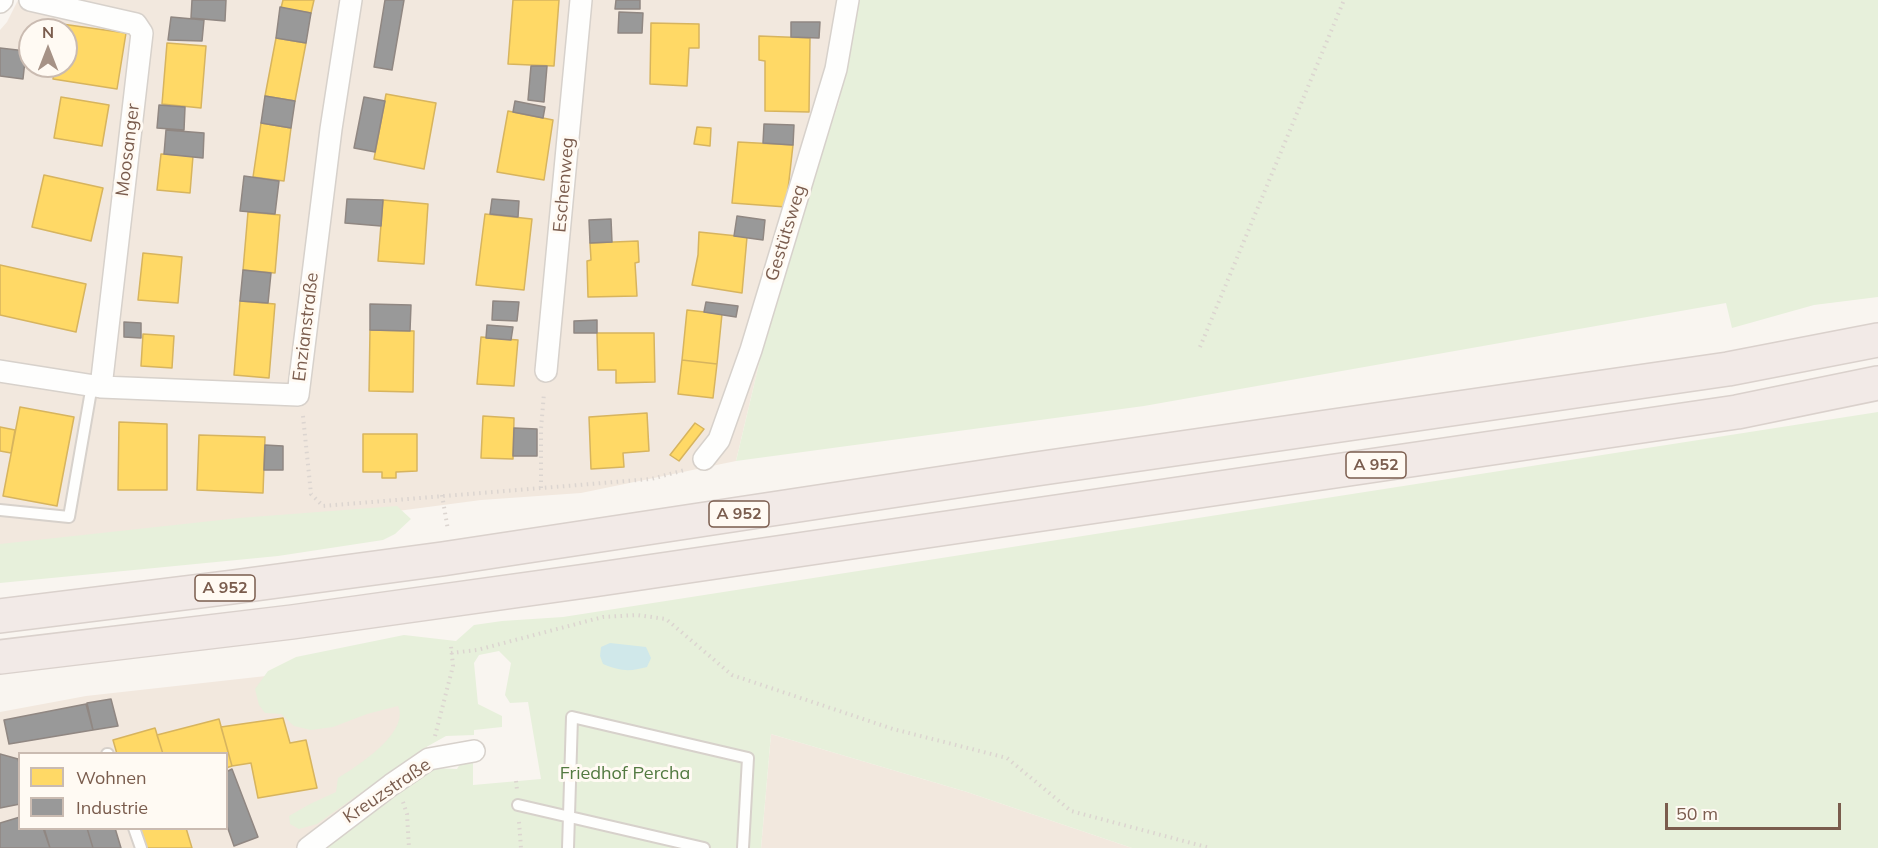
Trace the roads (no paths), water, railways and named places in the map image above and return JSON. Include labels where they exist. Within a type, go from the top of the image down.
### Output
[{"type":"highway","name":"A 952","points":[[0,616],[442,559],[1024,470],[1728,369],[1878,340]]},
{"type":"highway","name":"A 952","points":[[0,657],[303,620],[861,541],[1737,412],[1878,383]]},
{"type":"street","name":"Moosanger","points":[[30,0],[136,24],[142,33],[97,386]]},
{"type":"street","name":"Enzianstraße","points":[[0,371],[97,386],[298,394],[330,129],[351,0]]},
{"type":"street","name":"Eschenweg","points":[[546,371],[581,0]]},
{"type":"street","name":"Gestütsweg","points":[[704,459],[719,440],[751,350],[836,69],[848,0]]},
{"type":"street","name":"Kreuzstraße","points":[[310,847],[391,784],[429,759],[474,752]]},
{"type":"lane","points":[[0,510],[69,517],[97,386]]},
{"type":"lane","points":[[568,848],[567,817],[572,717],[748,758],[743,848]]},
{"type":"lane","points":[[518,805],[704,848]]},
{"type":"lane","points":[[135,830],[141,848]]},
{"type":"water","points":[[610,643],[646,647],[651,658],[647,667],[625,670],[603,664],[600,656],[601,647]]},
{"type":"park label","name":"Friedhof Percha","points":[[625,774]]}]
